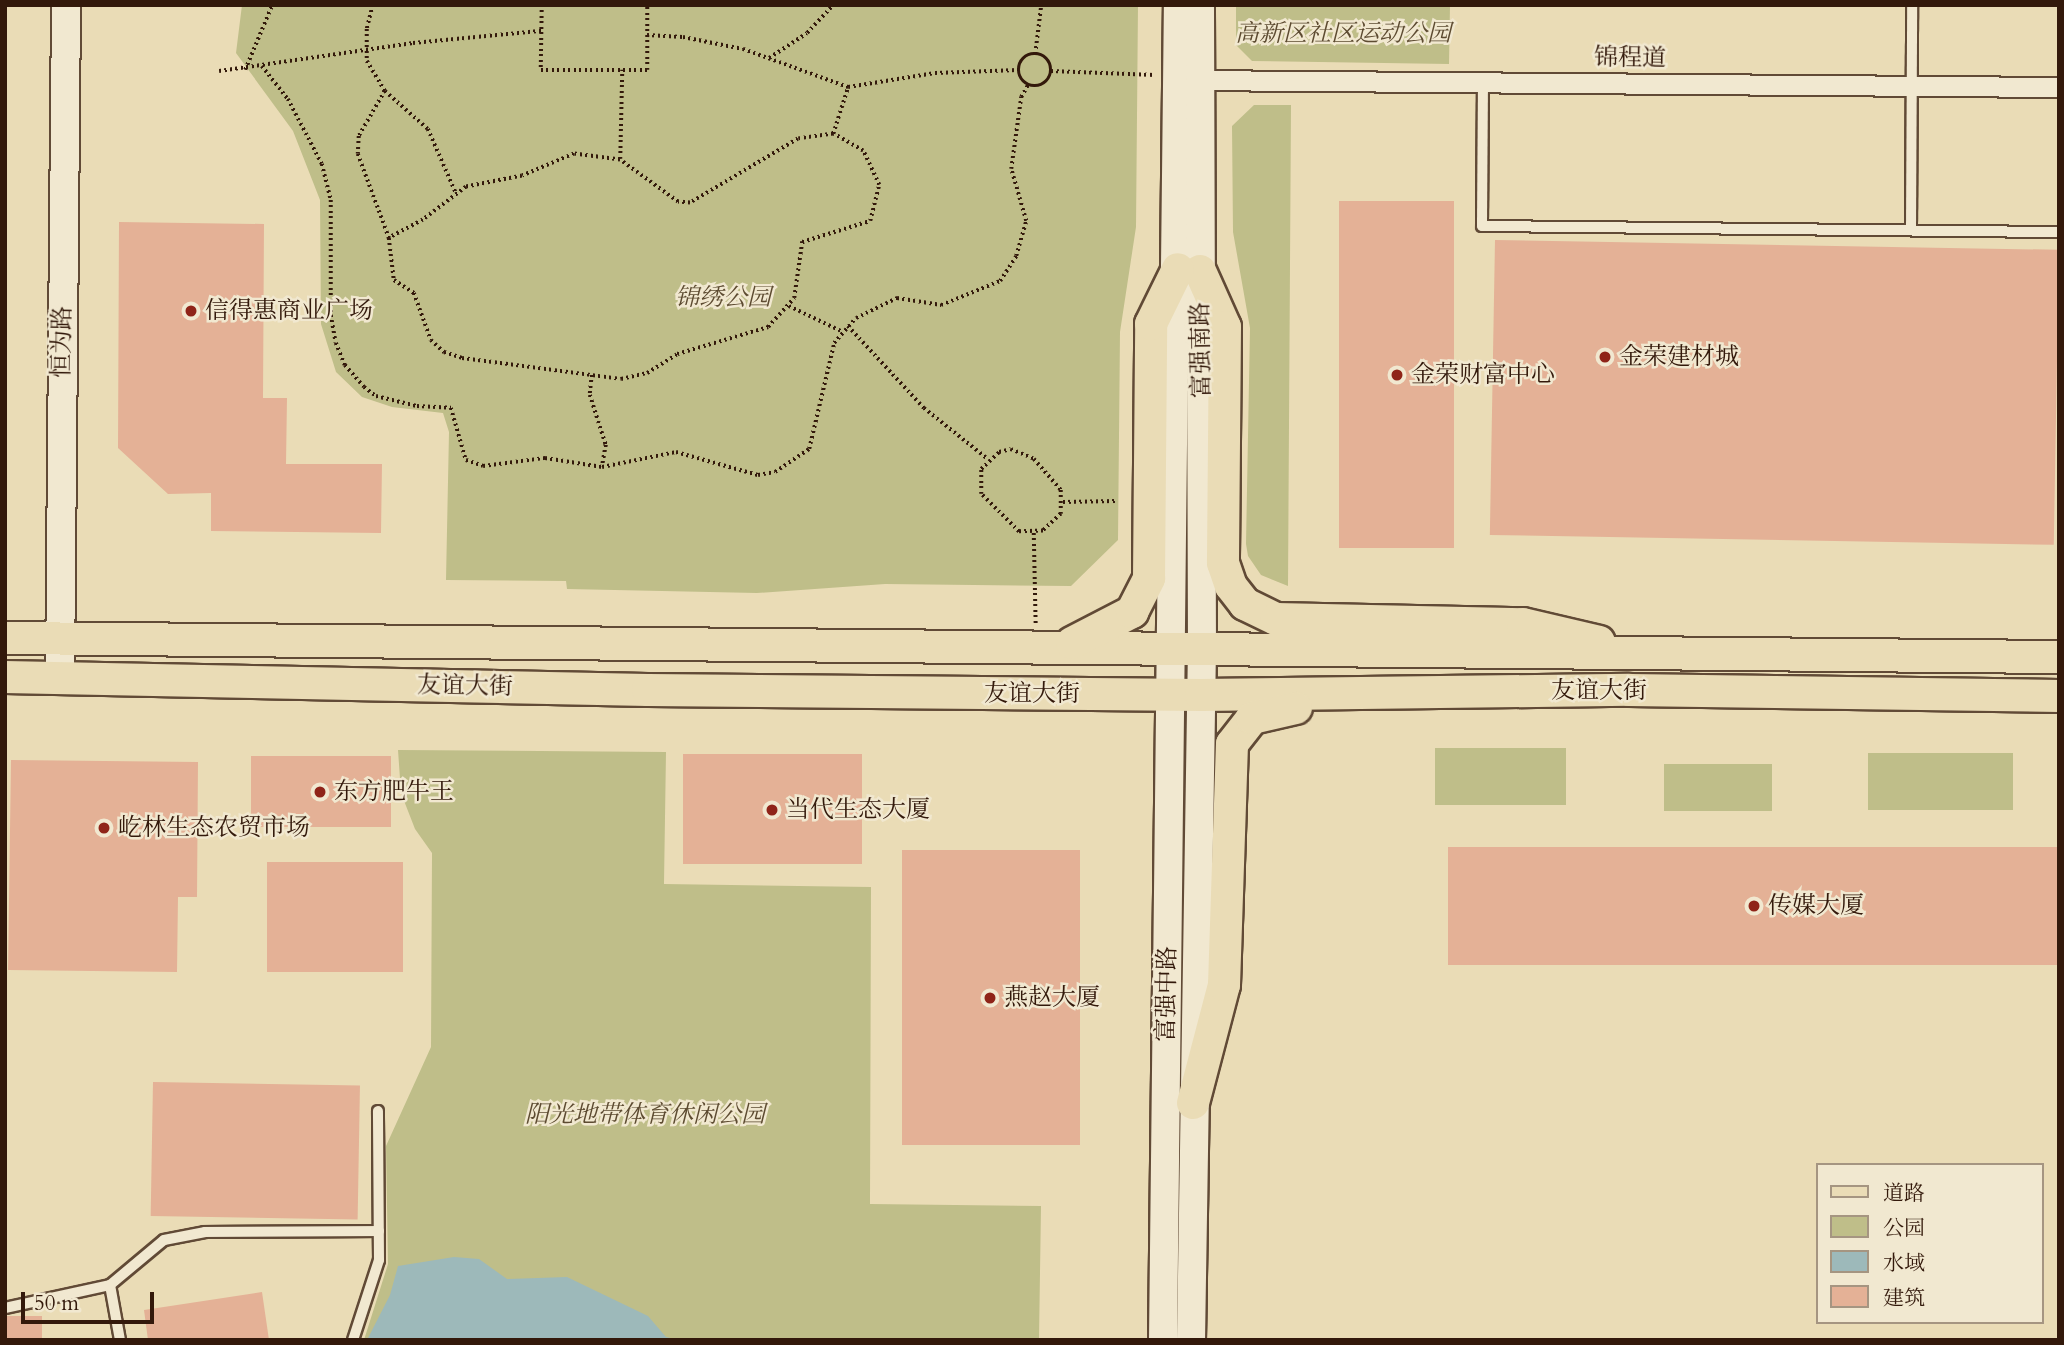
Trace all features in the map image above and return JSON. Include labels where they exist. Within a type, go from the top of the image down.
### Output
[{"type":"main road","name":"恒为路","points":[[60,678],[66,5]]},
{"type":"main road","name":"富强南路","points":[[1178,5],[1189,80],[1186,648],[1201,695]]},
{"type":"main road","name":"富强南路","points":[[1189,80],[1200,5]]},
{"type":"main road","points":[[1051,647],[1132,612],[1149,578],[1151,324],[1189,270],[1225,327],[1225,576],[1254,612],[1276,620],[1523,624],[1658,655]]},
{"type":"main road","name":"友谊大街","points":[[5,638],[2059,657]]},
{"type":"main road","name":"富强中路","points":[[1163,1340],[1170,695],[1186,648]]},
{"type":"main road","name":"友谊大街","points":[[5,677],[648,690],[1170,695],[1629,690],[2059,696]]},
{"type":"main road","points":[[1193,1103],[1224,985],[1230,760],[1236,733],[1243,725],[1284,708],[1548,705],[1629,690]]},
{"type":"main road","name":"富强中路","points":[[1191,1340],[1201,695]]},
{"type":"street","name":"锦程道","points":[[1189,80],[1483,80],[2059,88]]},
{"type":"lane","points":[[1911,229],[1912,5]]},
{"type":"lane","points":[[1483,80],[1482,226],[2059,232]]},
{"type":"lane","points":[[353,1340],[379,1260],[378,1111]]},
{"type":"lane","points":[[5,1308],[110,1284],[164,1240],[205,1231],[379,1231]]},
{"type":"lane","points":[[110,1284],[120,1340]]},
{"type":"path","points":[[244,70],[272,5]]},
{"type":"path","points":[[373,5],[366,50],[385,91],[428,129],[456,193]]},
{"type":"path","points":[[541,5],[541,70],[647,70],[647,5]]},
{"type":"path","points":[[769,58],[807,33],[833,5]]},
{"type":"path","points":[[1035,54],[1041,5]]},
{"type":"path","points":[[219,71],[244,70],[366,50],[541,31]]},
{"type":"path","points":[[647,35],[683,37],[769,58],[848,87],[934,72],[1018,70]]},
{"type":"path","points":[[1018,70],[1023,58],[1035,54],[1046,59],[1051,71],[1046,82],[1028,85]]},
{"type":"path","points":[[262,66],[288,99],[322,164],[331,200],[331,314],[345,365],[376,396],[452,408],[466,460],[482,466],[545,458],[602,467],[676,452],[758,475],[799,460],[813,437],[834,343],[856,318],[897,298],[941,305],[1000,281],[1016,256],[1026,221],[1011,169],[1021,97],[1028,85]]},
{"type":"path","points":[[620,160],[622,70]]},
{"type":"path","points":[[1018,70],[1028,85]]},
{"type":"path","points":[[1051,71],[1128,71],[1189,80]]},
{"type":"path","points":[[833,134],[848,87]]},
{"type":"path","points":[[385,91],[357,145],[389,238],[394,280],[414,293],[431,340],[444,352],[621,379],[647,373],[677,354],[768,327],[794,298],[802,242],[815,234],[857,227],[870,220],[876,211],[879,185],[874,169],[863,151],[833,134],[798,139],[690,203],[678,202],[620,160],[574,154],[522,176],[456,193],[423,220],[389,238]]},
{"type":"path","points":[[789,306],[843,332]]},
{"type":"path","points":[[848,326],[924,408],[988,459]]},
{"type":"path","points":[[592,374],[590,396],[606,445],[602,467]]},
{"type":"path","points":[[1011,449],[1023,452],[1061,490],[1063,502],[1054,525],[1034,533],[1019,531],[981,494],[979,481],[988,459],[1011,449]]},
{"type":"path","points":[[1063,502],[1116,501]]},
{"type":"path","points":[[1034,533],[1051,647]]},
{"type":"green space","name":"锦绣公园","points":[[242,5],[1138,5],[1136,227],[1120,332],[1118,540],[1071,586],[885,584],[757,593],[567,589],[566,581],[446,580],[449,432],[443,413],[392,407],[362,397],[336,372],[321,324],[320,200],[293,131],[236,53]]},
{"type":"green space","name":"高新区社区运动公园","points":[[1236,5],[1450,5],[1449,64],[1252,61],[1236,45]]},
{"type":"green space","points":[[1254,105],[1291,105],[1288,586],[1261,575],[1248,556],[1246,544],[1250,328],[1233,232],[1232,126]]},
{"type":"green space","points":[[1435,748],[1566,748],[1566,805],[1435,805]]},
{"type":"green space","name":"阳光地带体育休闲公园","points":[[398,750],[666,752],[664,884],[871,887],[870,1204],[1041,1206],[1039,1340],[364,1340],[388,1264],[386,1146],[431,1047],[432,853],[415,829],[401,793]]},
{"type":"green space","points":[[1868,753],[2013,753],[2013,810],[1868,810]]},
{"type":"green space","points":[[1664,764],[1772,764],[1772,811],[1664,811]]},
{"type":"water","points":[[454,1257],[479,1259],[507,1279],[567,1277],[648,1316],[666,1337],[679,1340],[367,1340],[390,1295],[398,1266]]},
{"type":"building","name":"金荣财富中心","points":[[1339,201],[1454,201],[1454,548],[1339,548]]},
{"type":"building","name":"信得惠商业广场","points":[[119,222],[264,224],[263,398],[287,398],[286,464],[382,464],[381,533],[211,531],[211,493],[168,494],[118,448]]},
{"type":"building","points":[[1495,240],[2059,250],[2054,545],[1490,535]]},
{"type":"building","name":"当代生态大厦","points":[[683,754],[862,754],[862,864],[683,864]]},
{"type":"building","name":"东方肥牛王","points":[[251,756],[391,756],[391,827],[251,827]]},
{"type":"building","name":"屹林生态农贸市场","points":[[11,760],[198,762],[197,897],[178,897],[177,972],[8,970]]},
{"type":"building","name":"传媒大厦","points":[[1448,847],[2059,847],[2059,965],[1448,965]]},
{"type":"building","name":"燕赵大厦","points":[[902,850],[1080,850],[1080,1145],[902,1145]]},
{"type":"building","points":[[267,862],[403,862],[403,972],[267,972]]},
{"type":"building","points":[[153,1082],[360,1086],[358,1220],[151,1216]]},
{"type":"building","points":[[262,1292],[269,1340],[148,1340],[144,1310]]},
{"type":"building","points":[[5,1316],[42,1316],[42,1340],[5,1340]]},
{"type":"place","name":"信得惠商业广场","points":[[191,311]]},
{"type":"place","name":"金荣建材城","points":[[1605,357]]},
{"type":"place","name":"金荣财富中心","points":[[1397,375]]},
{"type":"place","name":"东方肥牛王","points":[[320,792]]},
{"type":"place","name":"当代生态大厦","points":[[772,810]]},
{"type":"place","name":"屹林生态农贸市场","points":[[104,828]]},
{"type":"place","name":"传媒大厦","points":[[1754,906]]},
{"type":"place","name":"燕赵大厦","points":[[990,998]]}]
